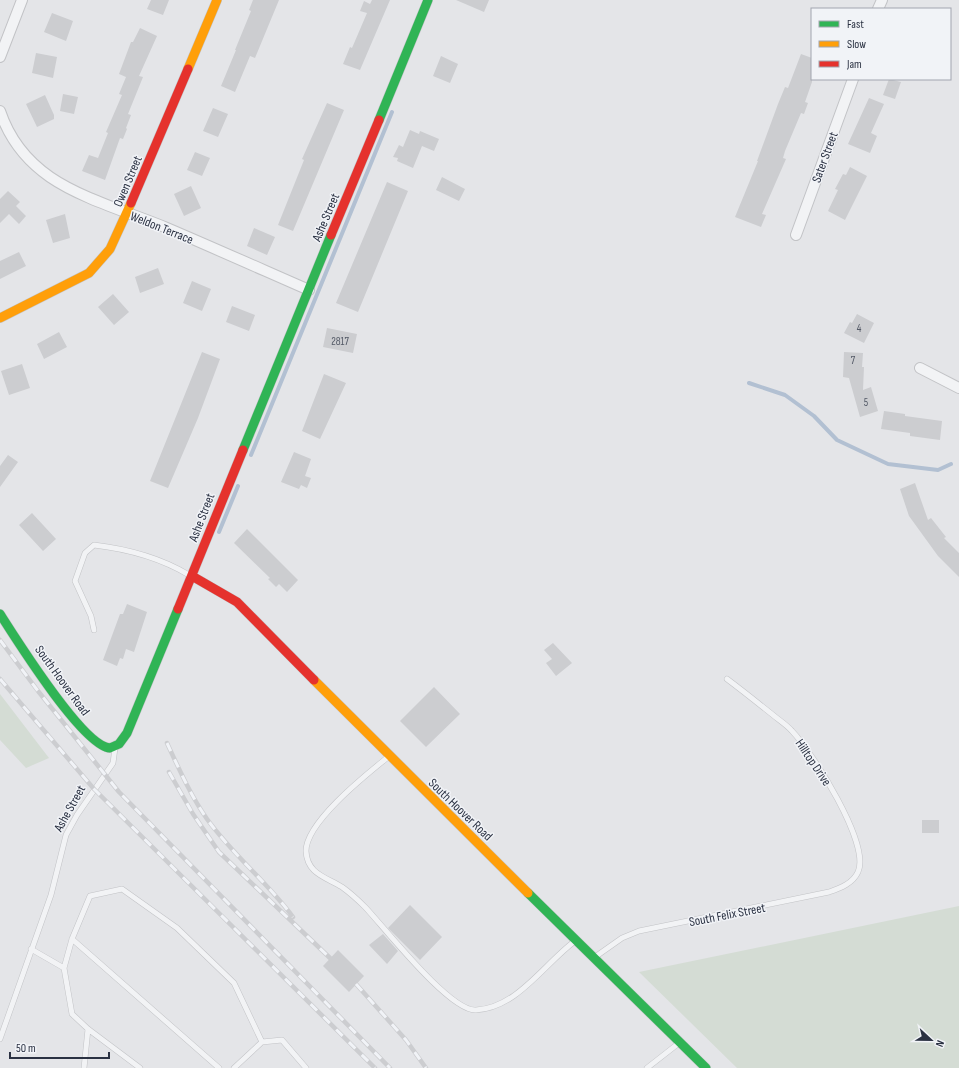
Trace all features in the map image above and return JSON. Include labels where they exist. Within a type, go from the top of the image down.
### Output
[{"type":"street","points":[[0,56],[22,0]]},
{"type":"street","name":"Owen Street","points":[[0,318],[76,282],[89,273],[110,249],[127,213],[217,0]]},
{"type":"street","name":"Ashe Street","points":[[115,748],[127,733],[192,576],[227,485],[428,0]]},
{"type":"street","name":"Sater Street","points":[[796,235],[853,80]]},
{"type":"street","name":"Weldon Terrace","points":[[0,111],[14,140],[25,156],[36,166],[65,186],[309,290]]},
{"type":"street","points":[[920,368],[959,388]]},
{"type":"street","name":"South Hoover Road","points":[[192,576],[205,582],[237,602],[389,756],[706,1068]]},
{"type":"street","name":"South Hoover Road","points":[[0,614],[77,724],[98,744],[106,748],[115,748]]},
{"type":"lane","points":[[94,630],[91,616],[74,580],[85,553],[94,545],[145,554],[175,566],[192,576]]},
{"type":"lane","name":"Hilltop Drive","points":[[728,679],[791,730],[819,766],[832,787],[851,829],[861,862],[858,872]]},
{"type":"lane","name":"Ashe Street","points":[[0,1039],[51,896],[66,835],[81,808],[113,763],[115,748]]},
{"type":"lane","points":[[389,756],[338,800],[313,831],[306,850],[309,865],[323,878],[342,887],[364,906],[425,974],[454,1002],[474,1011],[493,1008],[512,998],[577,940]]},
{"type":"lane","name":"South Felix Street","points":[[594,957],[622,938],[639,932],[830,892],[851,882],[858,872]]},
{"type":"lane","points":[[140,1068],[88,1029],[72,1014],[64,968],[72,939],[90,896],[122,889],[177,928],[234,983],[262,1042]]},
{"type":"lane","points":[[72,939],[219,1068]]},
{"type":"lane","points":[[31,949],[64,968]]},
{"type":"lane","points":[[84,1068],[88,1029]]},
{"type":"lane","points":[[234,1068],[262,1042],[282,1040],[306,1068]]},
{"type":"lane","points":[[647,1068],[680,1042]]},
{"type":"shaded area","points":[[0,694],[49,758],[26,768],[0,740]]},
{"type":"shaded area","points":[[959,906],[959,1068],[737,1068],[639,972]]},
{"type":"building","points":[[151,0],[169,0],[163,15],[147,9]]},
{"type":"building","points":[[253,0],[279,0],[255,58],[250,56],[235,92],[221,86],[251,11],[249,10]]},
{"type":"building","points":[[372,0],[390,0],[360,70],[343,64],[350,47],[352,48],[367,13],[360,11],[364,1],[370,4]]},
{"type":"building","points":[[456,0],[489,0],[484,12]]},
{"type":"building","points":[[52,13],[73,21],[66,41],[44,32]]},
{"type":"building","points":[[140,28],[157,36],[139,76],[143,77],[128,114],[131,115],[126,128],[127,129],[123,139],[120,138],[105,180],[82,171],[89,155],[98,158],[108,133],[106,132],[122,95],[119,94],[126,77],[119,74],[131,42],[133,42]]},
{"type":"building","points":[[36,53],[57,57],[53,78],[32,73]]},
{"type":"building","points":[[801,54],[811,58],[812,82],[805,102],[808,103],[804,114],[801,113],[785,151],[783,158],[786,159],[762,214],[766,215],[761,227],[735,217],[758,161],[778,104],[785,87],[788,88]]},
{"type":"building","points":[[441,56],[458,64],[450,83],[433,76]]},
{"type":"building","points":[[889,80],[901,82],[895,99],[883,95]]},
{"type":"building","points":[[63,94],[78,97],[74,114],[60,111]]},
{"type":"building","points":[[45,95],[54,115],[54,119],[37,127],[26,104]]},
{"type":"building","points":[[869,98],[884,104],[871,133],[877,136],[870,153],[848,144]]},
{"type":"building","points":[[327,103],[344,110],[293,231],[278,225],[304,160],[302,159]]},
{"type":"building","points":[[213,108],[228,114],[218,137],[203,131]]},
{"type":"building","points":[[410,130],[419,134],[420,131],[439,139],[434,151],[422,146],[413,168],[397,161],[398,158],[393,157],[399,145],[403,147]]},
{"type":"building","points":[[195,152],[210,158],[202,176],[187,170]]},
{"type":"building","points":[[850,167],[867,176],[845,220],[828,211],[838,190],[835,189],[843,174],[846,175]]},
{"type":"building","points":[[442,177],[465,189],[459,201],[436,190]]},
{"type":"building","points":[[387,182],[408,191],[358,312],[336,303]]},
{"type":"building","points":[[191,186],[201,208],[184,216],[174,194]]},
{"type":"building","points":[[8,191],[20,202],[16,206],[26,216],[19,224],[9,214],[0,223],[0,199]]},
{"type":"building","points":[[65,214],[70,238],[53,243],[46,220]]},
{"type":"building","points":[[254,228],[275,237],[267,255],[247,246]]},
{"type":"building","points":[[19,252],[26,266],[0,279],[0,261]]},
{"type":"building","points":[[158,268],[164,284],[140,293],[135,277]]},
{"type":"building","points":[[192,281],[211,289],[202,311],[183,303]]},
{"type":"building","points":[[113,294],[129,312],[114,325],[98,307]]},
{"type":"building","points":[[232,306],[255,315],[249,331],[226,322]]},
{"type":"building","points":[[857,314],[874,323],[864,343],[844,333],[850,322],[852,323]]},
{"type":"building","points":[[327,328],[357,334],[353,353],[323,347]]},
{"type":"building","points":[[59,332],[67,347],[44,359],[37,344]]},
{"type":"building","points":[[202,352],[220,359],[198,418],[168,488],[150,481]]},
{"type":"building","points":[[844,352],[863,353],[863,390],[871,387],[878,411],[860,417],[849,378],[843,377]]},
{"type":"building","points":[[22,364],[30,388],[9,395],[1,371]]},
{"type":"building","points":[[324,374],[346,383],[320,439],[302,431]]},
{"type":"building","points":[[884,411],[905,414],[905,416],[942,421],[940,440],[910,436],[910,433],[881,429]]},
{"type":"building","points":[[294,452],[311,459],[305,476],[311,478],[307,488],[301,485],[299,489],[281,482]]},
{"type":"building","points":[[8,455],[18,462],[0,487],[0,466]]},
{"type":"building","points":[[915,483],[928,520],[931,518],[946,537],[944,538],[959,553],[959,577],[938,556],[909,516],[900,489]]},
{"type":"building","points":[[32,513],[56,539],[43,551],[19,525]]},
{"type":"building","points":[[247,529],[298,580],[287,592],[279,584],[276,587],[268,579],[270,578],[234,543]]},
{"type":"building","points":[[127,604],[147,612],[134,652],[126,649],[123,659],[120,658],[117,666],[103,660],[120,614],[123,614]]},
{"type":"building","points":[[553,643],[572,663],[556,676],[546,663],[552,659],[544,650]]},
{"type":"building","points":[[434,687],[460,714],[426,747],[400,721]]},
{"type":"building","points":[[922,820],[939,820],[939,833],[922,833]]},
{"type":"building","points":[[410,905],[442,937],[420,960],[388,928]]},
{"type":"building","points":[[383,934],[398,951],[387,964],[369,945]]},
{"type":"building","points":[[338,950],[364,976],[349,992],[323,966]]},
{"type":"waterway","points":[[251,455],[392,112]]},
{"type":"waterway","points":[[749,383],[785,395],[814,416],[837,440],[888,464],[938,470],[951,464]]},
{"type":"waterway","points":[[219,532],[238,486]]},
{"type":"railway","points":[[0,640],[38,691],[119,792],[390,1068]]},
{"type":"railway","points":[[0,679],[94,789],[375,1068]]},
{"type":"railway","points":[[167,743],[190,792],[207,819],[227,844],[283,904],[293,917]]},
{"type":"railway","points":[[169,772],[193,814],[219,852],[330,958]]},
{"type":"railway","points":[[356,984],[406,1040],[426,1068]]},
{"type":"traffic: fast","points":[[379,120],[428,0]]},
{"type":"traffic: fast","points":[[243,450],[331,235]]},
{"type":"traffic: fast","points":[[0,614],[51,690],[68,711],[84,730],[98,743],[110,748],[119,744],[127,733],[178,609]]},
{"type":"traffic: fast","points":[[528,893],[706,1068]]},
{"type":"traffic: slow","points":[[188,69],[217,0]]},
{"type":"traffic: slow","points":[[0,318],[89,273],[110,249],[131,203]]},
{"type":"traffic: slow","points":[[314,680],[528,893]]},
{"type":"traffic: jam","points":[[131,203],[188,69]]},
{"type":"traffic: jam","points":[[331,235],[379,120]]},
{"type":"traffic: jam","points":[[178,609],[243,450]]},
{"type":"traffic: jam","points":[[192,576],[237,602],[314,680]]}]
